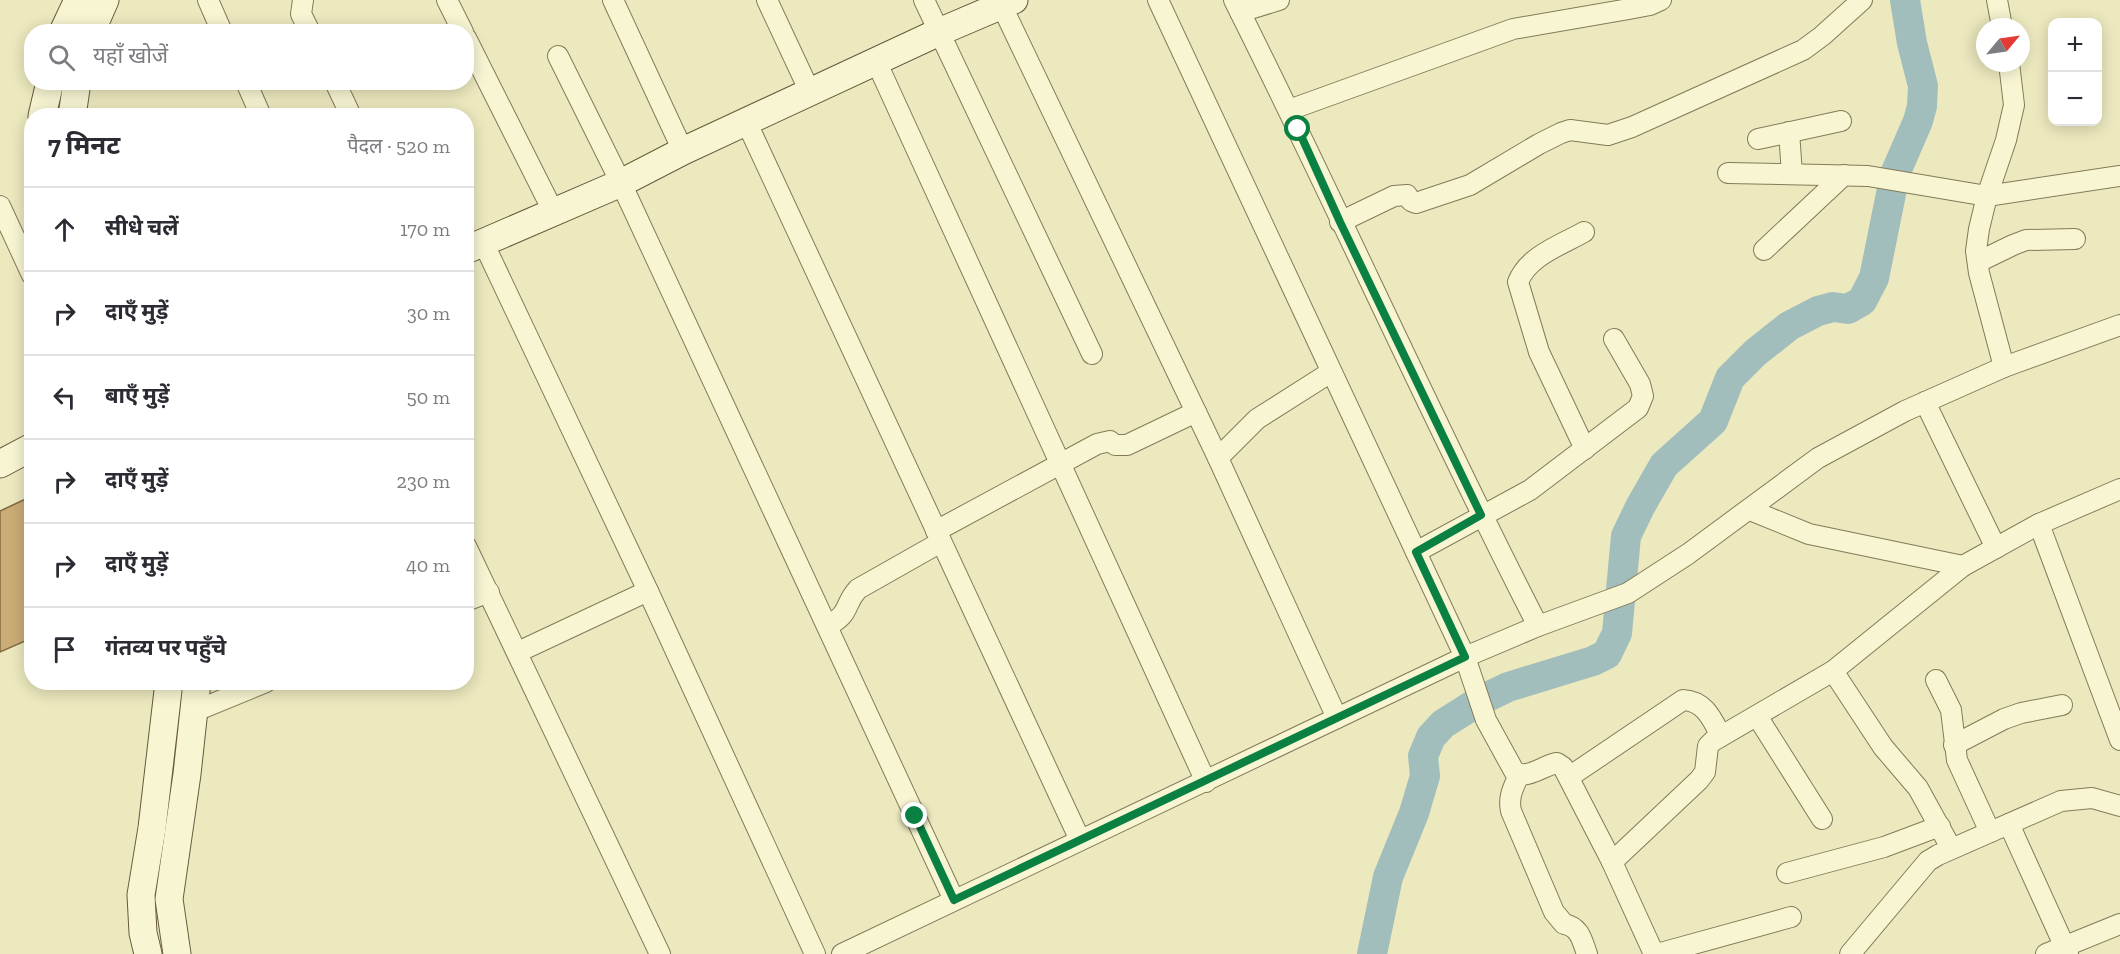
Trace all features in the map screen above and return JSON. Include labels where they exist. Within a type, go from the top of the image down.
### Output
[{"type":"street","points":[[95,24],[105,0]]},
{"type":"street","points":[[207,0],[218,24]]},
{"type":"street","points":[[303,0],[301,14],[306,24]]},
{"type":"street","points":[[447,0],[459,24]]},
{"type":"street","points":[[613,0],[683,151]]},
{"type":"street","points":[[767,0],[810,92]]},
{"type":"street","points":[[924,0],[1092,354]]},
{"type":"street","points":[[1158,0],[1465,657],[1486,720],[1514,771],[1519,775],[1525,775],[1557,763],[1563,767],[1656,954],[1791,917]]},
{"type":"street","points":[[1279,0],[1237,6],[1289,110],[1340,222],[1481,515],[1538,626]]},
{"type":"street","points":[[1289,110],[1572,9],[1650,5],[1661,0]]},
{"type":"street","points":[[1340,222],[1394,196],[1407,195],[1411,201],[1416,202],[1470,185],[1539,144],[1570,130],[1608,135],[1632,127],[1803,50],[1862,0]]},
{"type":"street","points":[[1997,0],[2000,18]]},
{"type":"street","points":[[64,24],[67,1]]},
{"type":"street","points":[[815,954],[648,591],[475,246],[621,183],[683,151],[1005,2],[1218,458],[1336,718]]},
{"type":"street","points":[[474,54],[554,213]]},
{"type":"street","points":[[558,56],[621,183],[954,900]]},
{"type":"street","points":[[876,61],[1206,782]]},
{"type":"street","points":[[2004,367],[1976,251],[1987,196],[2006,140],[2014,105],[2010,72]]},
{"type":"street","points":[[44,108],[48,90]]},
{"type":"street","points":[[73,108],[76,90]]},
{"type":"street","points":[[255,90],[259,108]]},
{"type":"street","points":[[339,90],[347,108]]},
{"type":"street","points":[[1758,139],[1841,121]]},
{"type":"street","points":[[746,122],[1080,840]]},
{"type":"street","points":[[1789,132],[1792,174]]},
{"type":"street","points":[[1728,173],[1868,176],[1987,196],[2120,176]]},
{"type":"street","points":[[1764,250],[1844,175]]},
{"type":"street","points":[[0,206],[24,258]]},
{"type":"street","points":[[1584,232],[1529,263],[1518,282],[1539,352],[1586,449]]},
{"type":"street","points":[[1978,262],[2026,240],[2075,239]]},
{"type":"street","points":[[842,954],[1465,657],[1538,626],[1628,593],[1750,510],[1818,458],[1905,411],[2004,367],[2120,325]]},
{"type":"street","points":[[1416,552],[1530,490],[1638,408],[1643,396],[1640,384],[1614,339]]},
{"type":"street","points":[[1218,458],[1257,419],[1331,372]]},
{"type":"street","points":[[1925,402],[1996,548]]},
{"type":"street","points":[[827,626],[845,614],[858,589],[939,537],[1061,464],[1102,441],[1110,441],[1121,446],[1127,445],[1196,412]]},
{"type":"street","points":[[0,464],[24,451]]},
{"type":"street","points":[[1612,862],[1699,780],[1705,772],[1708,746],[1721,736],[1833,671],[1964,566],[2039,524],[2120,489]]},
{"type":"street","points":[[1750,510],[1809,534],[1964,566]]},
{"type":"street","points":[[2039,524],[2120,740]]},
{"type":"street","points":[[474,562],[660,954]]},
{"type":"street","points":[[518,652],[648,591]]},
{"type":"street","points":[[474,598],[489,592]]},
{"type":"street","points":[[1833,671],[1883,747],[1918,788],[1951,848]]},
{"type":"street","points":[[1936,680],[1951,710],[1954,745],[1962,774],[1990,832]]},
{"type":"street","points":[[148,954],[143,933],[141,895],[152,828],[168,690]]},
{"type":"street","points":[[177,954],[169,899],[187,774],[196,690]]},
{"type":"street","points":[[193,712],[247,690]]},
{"type":"street","points":[[1569,777],[1683,700],[1691,700],[1703,706],[1710,714],[1721,736]]},
{"type":"street","points":[[1954,745],[2004,719],[2021,713],[2062,705]]},
{"type":"street","points":[[1757,716],[1822,819]]},
{"type":"street","points":[[1519,775],[1510,793],[1511,812],[1554,912],[1564,924],[1577,929],[1587,954]]},
{"type":"street","points":[[1850,954],[1928,861],[1951,848],[2073,798],[2092,798],[2120,806]]},
{"type":"street","points":[[2009,824],[2066,950]]},
{"type":"street","points":[[1786,873],[1884,847],[1940,826]]},
{"type":"street","points":[[2046,954],[2066,950],[2120,924]]},
{"type":"building","points":[[24,500],[24,642],[0,652],[0,511]]},
{"type":"waterway","points":[[1372,954],[1388,877],[1414,813],[1425,776],[1423,756],[1431,737],[1443,724],[1481,700],[1508,687],[1593,661],[1607,654],[1617,633],[1626,536],[1664,465],[1713,421],[1730,378],[1755,353],[1789,326],[1818,311],[1833,307],[1848,309],[1862,301],[1874,278],[1895,174],[1918,121],[1922,106],[1923,86],[1912,43],[1905,0]]},
{"type":"route","points":[[915,816],[954,900],[1465,657],[1416,552],[1481,515],[1340,222],[1298,129]]}]
